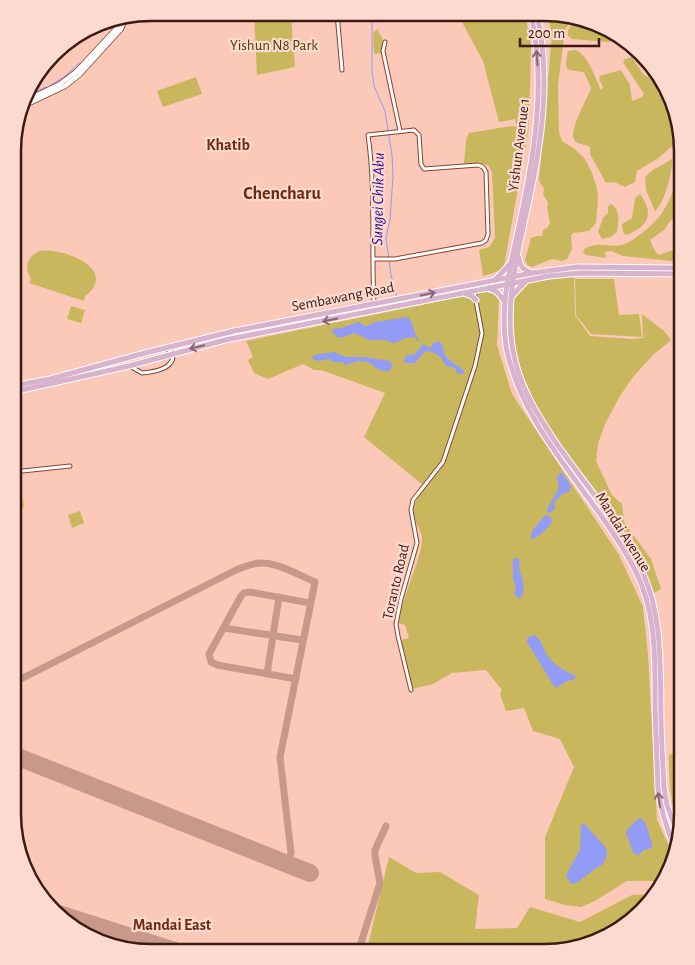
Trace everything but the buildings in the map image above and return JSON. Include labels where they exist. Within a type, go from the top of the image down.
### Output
[{"type":"main road","name":"Yishun Avenue 1","points":[[511,278],[512,262],[535,137],[538,83],[532,21]]},
{"type":"main road","name":"Yishun Avenue 1","points":[[511,278],[519,253],[542,128],[545,97],[543,49],[539,21]]},
{"type":"main road","points":[[31,102],[65,86],[80,74],[123,25]]},
{"type":"main road","points":[[34,97],[60,84],[76,72],[117,26]]},
{"type":"main road","points":[[519,253],[521,266],[532,273]]},
{"type":"main road","points":[[492,282],[512,262]]},
{"type":"main road","name":"Sembawang Road","points":[[21,384],[234,331],[532,273],[579,267],[674,268]]},
{"type":"main road","name":"Sembawang Road","points":[[21,390],[129,366],[225,340],[527,280],[580,273],[674,274]]},
{"type":"main road","name":"Mandai Avenue","points":[[511,278],[505,303],[504,323],[507,350],[516,382],[530,411],[636,571],[646,600],[654,649],[659,798],[671,839]]},
{"type":"main road","points":[[512,298],[527,280]]},
{"type":"main road","name":"Mandai Avenue","points":[[510,284],[512,298],[510,322],[513,351],[521,383],[535,412],[621,534],[641,569],[652,598],[660,648],[664,788],[673,822]]},
{"type":"main road","points":[[489,288],[497,292],[505,303]]},
{"type":"main road","points":[[464,294],[472,296],[476,300]]},
{"type":"street","points":[[338,21],[342,70]]},
{"type":"street","points":[[385,42],[383,51],[400,131]]},
{"type":"street","points":[[373,259],[393,259],[482,243],[486,240],[488,234],[485,169],[478,165],[424,169],[421,164],[419,133],[414,130],[368,135],[373,202],[373,259],[374,305],[378,310]]},
{"type":"street","name":"Toranto Road","points":[[411,690],[396,624],[417,543],[417,534],[412,518],[412,505],[413,500],[443,462],[475,366],[482,333],[473,285]]},
{"type":"street","points":[[129,366],[146,373],[166,368],[172,364],[173,353],[164,348]]},
{"type":"street","points":[[21,471],[70,466]]},
{"type":"green space","name":"Yishun N8 Park","points":[[254,21],[291,21],[295,67],[257,75]]},
{"type":"green space","points":[[461,21],[526,21],[531,46],[529,125],[516,124],[515,119],[499,122],[483,61]]},
{"type":"green space","points":[[549,21],[568,24],[565,30],[558,85],[559,132],[562,141],[576,150],[585,159],[592,173],[598,199],[596,223],[589,231],[573,233],[571,236],[572,249],[567,259],[562,261],[552,259],[532,267],[527,265],[525,260],[531,238],[542,236],[543,230],[550,223],[548,202],[543,195],[544,189],[539,181],[552,34]]},
{"type":"green space","points":[[572,25],[577,26],[593,31],[611,40],[609,42],[572,39],[568,36],[568,30]]},
{"type":"green space","points":[[377,29],[383,40],[382,53],[374,54],[373,33]]},
{"type":"green space","points":[[576,50],[585,57],[601,90],[603,88],[600,76],[621,70],[630,85],[632,101],[642,97],[644,94],[623,62],[625,59],[632,57],[643,74],[654,83],[667,110],[673,145],[657,159],[637,171],[635,182],[625,187],[614,182],[606,183],[590,154],[590,147],[580,144],[573,137],[576,123],[591,88],[584,72],[573,71],[567,68],[568,51]]},
{"type":"green space","points":[[196,77],[202,94],[163,107],[157,91]]},
{"type":"green space","points":[[511,126],[529,127],[504,266],[499,271],[483,276],[479,250],[489,247],[495,238],[492,172],[488,165],[464,164],[466,140],[469,133]]},
{"type":"green space","points":[[672,159],[667,187],[662,202],[655,211],[646,190],[645,177]]},
{"type":"green space","points":[[674,185],[674,218],[664,230],[650,240],[659,255],[673,250],[674,261],[623,256],[611,251],[605,252],[606,258],[583,253],[585,248],[591,246],[617,246],[635,238],[660,215],[671,196]]},
{"type":"green space","points":[[640,194],[647,208],[647,219],[640,228],[626,235],[623,232],[622,224],[632,218],[635,198]]},
{"type":"green space","points":[[612,204],[618,216],[617,232],[611,237],[602,239],[598,232],[603,218],[608,213],[608,206]]},
{"type":"green space","points":[[40,251],[56,251],[83,261],[90,267],[95,273],[96,280],[95,285],[85,296],[84,301],[29,283],[31,279],[27,270],[28,262],[32,256]]},
{"type":"green space","points":[[574,276],[575,315],[590,336],[643,338],[642,314],[664,331],[671,340],[653,355],[633,377],[620,396],[605,424],[598,444],[596,461],[612,495],[622,504],[624,522],[651,559],[661,589],[654,593],[642,567],[617,526],[546,421],[528,389],[517,355],[513,311],[518,291],[525,285],[534,282]]},
{"type":"green space","points":[[575,279],[614,279],[619,315],[639,314],[642,337],[591,334],[576,315]]},
{"type":"green space","points":[[485,292],[496,294],[499,298],[497,345],[512,394],[619,555],[643,607],[648,655],[657,820],[669,846],[655,881],[627,881],[595,901],[581,907],[565,905],[545,899],[545,837],[574,767],[560,739],[533,731],[524,708],[506,711],[500,694],[502,690],[486,670],[452,673],[433,684],[412,689],[401,640],[409,638],[405,625],[399,623],[403,604],[421,548],[422,537],[415,520],[414,511],[423,485],[364,437],[385,393],[321,370],[314,370],[303,364],[268,379],[254,373],[248,360],[253,357],[246,341]]},
{"type":"green space","points":[[71,306],[85,310],[81,323],[67,319]]},
{"type":"green space","points":[[21,492],[24,505],[21,512]]},
{"type":"green space","points":[[80,511],[84,523],[72,528],[68,515]]},
{"type":"green space","points":[[673,753],[673,804],[669,775],[669,755]]},
{"type":"green space","points":[[389,857],[416,873],[440,872],[479,895],[475,929],[517,928],[530,907],[580,922],[632,895],[645,894],[616,922],[585,937],[569,941],[543,944],[368,944]]},
{"type":"water","points":[[408,317],[419,340],[417,341],[415,337],[406,338],[395,343],[383,340],[369,340],[355,333],[338,337],[332,329],[358,322],[365,327],[375,322]]},
{"type":"water","points":[[438,341],[442,344],[446,357],[464,370],[463,374],[457,374],[456,369],[445,365],[440,357],[428,351],[425,351],[415,363],[404,363],[407,355],[415,354],[423,344],[431,348],[433,343]]},
{"type":"water","points":[[334,352],[346,357],[364,357],[390,361],[393,367],[389,371],[385,371],[379,370],[364,361],[346,365],[342,362],[333,362],[330,359],[318,361],[313,359],[312,356]]},
{"type":"water","points":[[562,473],[571,487],[569,492],[562,494],[554,503],[555,508],[552,512],[548,513],[547,509],[559,488],[557,478]]},
{"type":"water","points":[[546,514],[552,519],[551,524],[540,535],[531,540],[532,531]]},
{"type":"water","points":[[515,557],[520,560],[519,565],[524,589],[520,599],[514,594],[516,587],[512,576],[513,560]]},
{"type":"water","points":[[534,635],[541,641],[547,655],[553,662],[563,670],[576,676],[574,680],[567,681],[555,688],[527,642],[527,638]]},
{"type":"water","points":[[641,818],[646,824],[652,848],[644,850],[638,856],[633,852],[626,833],[632,824]]},
{"type":"water","points":[[583,823],[603,844],[607,854],[602,865],[574,884],[570,883],[566,875],[580,850],[581,825]]},
{"type":"waterway","name":"Sungei Chik Abu","points":[[372,21],[372,70],[374,86],[385,111],[392,155],[393,176],[390,220],[386,238],[391,275],[397,297]]},
{"type":"waterway","points":[[49,86],[64,77],[80,62]]},
{"type":"waterway","points":[[36,91],[46,87]]},
{"type":"taxiway","points":[[21,679],[249,565],[260,563],[276,565],[315,582],[280,757],[291,853],[287,864]]},
{"type":"taxiway","points":[[296,679],[217,665],[211,662],[209,654],[244,593],[250,592],[310,603]]},
{"type":"taxiway","points":[[267,674],[279,597]]},
{"type":"taxiway","points":[[224,628],[302,640]]},
{"type":"taxiway","points":[[361,944],[380,883],[375,850],[386,826]]},
{"type":"runway","points":[[21,758],[310,873]]},
{"type":"runway","points":[[76,919],[153,944]]},
{"type":"district","name":"Khatib","points":[[228,145]]},
{"type":"district","name":"Chencharu","points":[[282,194]]},
{"type":"district","name":"Mandai East","points":[[172,925]]}]
